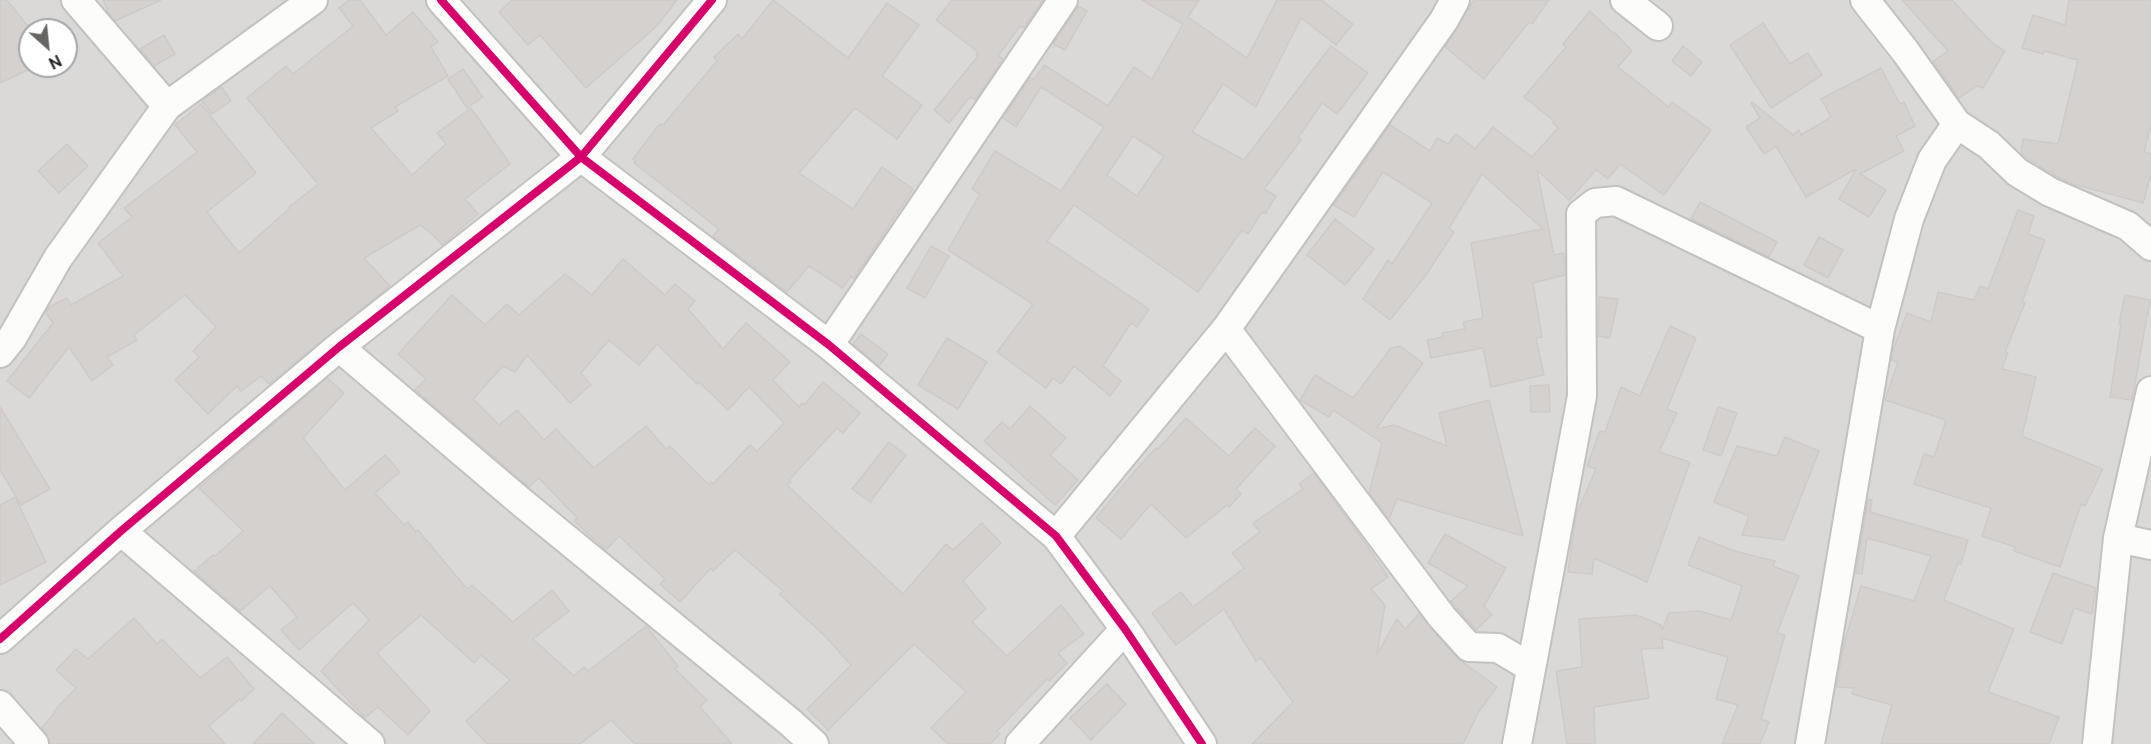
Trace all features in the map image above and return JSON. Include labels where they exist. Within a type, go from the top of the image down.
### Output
[{"type":"street","points":[[76,0],[167,106]]},
{"type":"street","points":[[0,352],[12,338],[58,258],[167,106],[313,0]]},
{"type":"street","points":[[441,0],[581,157],[829,345],[1056,536],[1125,629],[1202,744]]},
{"type":"street","points":[[0,639],[121,531],[339,347],[581,157],[712,0]]},
{"type":"street","points":[[829,345],[1063,0]]},
{"type":"street","points":[[1056,536],[1226,329],[1444,20],[1455,0]]},
{"type":"street","points":[[1625,0],[1658,26]]},
{"type":"street","points":[[1868,1],[1957,124],[1989,145],[2017,172],[2050,192],[2128,226],[2151,246]]},
{"type":"street","points":[[1810,744],[1881,329],[1909,219],[1932,160],[1957,124]]},
{"type":"street","points":[[1517,744],[1582,396],[1581,214],[1595,202],[1616,201],[1881,329]]},
{"type":"street","points":[[1226,329],[1442,617],[1469,647],[1498,648],[1530,667]]},
{"type":"street","points":[[339,347],[520,501],[814,744]]},
{"type":"street","points":[[2097,744],[2118,538],[2151,391]]},
{"type":"street","points":[[121,531],[370,744]]},
{"type":"street","points":[[2118,538],[2151,545]]},
{"type":"street","points":[[1020,744],[1125,629]]},
{"type":"street","points":[[0,705],[34,744]]},
{"type":"shaded area","points":[[0,0],[2151,0],[2151,744],[0,744]]},
{"type":"building","points":[[0,0],[7,0],[21,18],[18,18],[18,75],[0,83]]},
{"type":"building","points":[[103,0],[161,0],[115,21]]},
{"type":"building","points":[[349,0],[360,0],[386,35],[413,12],[438,42],[431,47],[448,76],[395,107],[398,111],[371,128],[412,175],[446,144],[437,133],[471,108],[510,164],[465,199],[478,214],[442,245],[420,225],[364,258],[390,286],[269,384],[261,376],[241,391],[237,386],[208,414],[175,380],[199,357],[193,351],[216,327],[185,295],[134,335],[137,340],[107,357],[113,365],[92,381],[69,347],[29,398],[7,381],[53,323],[46,313],[49,307],[67,298],[71,305],[123,276],[98,243],[132,217],[124,208],[197,152],[175,125],[201,104],[256,173],[207,212],[239,253],[289,207],[316,186],[317,183],[247,98],[286,66],[293,74],[353,26],[339,8]]},
{"type":"building","points":[[512,0],[677,0],[657,26],[586,88],[540,35],[528,45],[499,12]]},
{"type":"building","points":[[773,0],[848,58],[887,3],[919,25],[882,76],[922,105],[897,139],[855,108],[799,173],[853,209],[882,167],[913,189],[854,279],[851,276],[843,288],[809,266],[787,292],[713,236],[719,229],[634,163],[633,159],[658,126],[663,125],[717,61],[714,57],[738,34],[742,39]]},
{"type":"building","points":[[952,0],[1043,0],[1024,28],[1020,26],[998,56],[1003,59],[975,100],[970,97],[949,123],[934,110],[978,56],[976,55],[978,52],[936,20]]},
{"type":"building","points":[[1142,0],[1199,0],[1188,17],[1247,58],[1277,0],[1321,0],[1353,24],[1336,45],[1301,18],[1256,107],[1223,84],[1192,132],[1244,160],[1331,46],[1368,73],[1337,114],[1322,103],[1298,138],[1301,140],[1264,189],[1276,196],[1265,214],[1262,212],[1248,234],[1242,230],[1198,292],[1074,205],[1047,241],[1149,309],[1137,327],[1131,323],[1103,366],[1121,381],[1110,396],[1074,366],[1061,384],[1053,378],[1046,388],[997,352],[1033,304],[948,250],[980,194],[972,189],[995,151],[1061,191],[1104,127],[1041,87],[1016,127],[1003,118],[1030,77],[1034,80],[1044,65],[1108,106],[1134,67],[1152,79],[1183,24]],"holes":[[[1133,136],[1164,156],[1137,196],[1107,175]]]},
{"type":"building","points":[[1474,0],[1549,0],[1532,24],[1529,22],[1484,79],[1445,47]]},
{"type":"building","points":[[1902,0],[1952,0],[1992,43],[2005,51],[1983,88],[1977,86],[1959,98],[1933,61],[1948,51]]},
{"type":"building","points":[[2069,0],[2151,0],[2151,124],[2144,152],[2151,154],[2151,174],[2143,203],[2073,184],[2053,172],[2048,172],[2021,153],[2023,139],[2058,144],[2078,60],[2022,48],[2033,15],[2065,25]]},
{"type":"building","points":[[1078,6],[1087,11],[1065,50],[1053,44]]},
{"type":"building","points":[[1590,11],[1632,51],[1618,67],[1669,107],[1672,102],[1711,130],[1664,195],[1620,164],[1608,179],[1596,170],[1569,200],[1537,170],[1554,255],[1563,253],[1565,258],[1565,275],[1533,283],[1542,337],[1536,338],[1544,375],[1491,387],[1483,348],[1431,358],[1427,340],[1443,337],[1442,333],[1465,329],[1463,322],[1483,318],[1471,243],[1543,229],[1482,174],[1449,228],[1454,232],[1426,275],[1390,320],[1363,299],[1388,260],[1392,264],[1432,203],[1383,172],[1354,217],[1334,205],[1390,125],[1430,151],[1437,138],[1448,144],[1456,134],[1475,149],[1493,127],[1532,157],[1558,128],[1553,123],[1554,121],[1524,97],[1566,47],[1563,44]]},
{"type":"building","points":[[1763,23],[1790,64],[1808,53],[1822,75],[1771,108],[1730,45]]},
{"type":"building","points":[[164,35],[175,54],[154,66],[140,49]]},
{"type":"building","points":[[1683,46],[1702,62],[1691,76],[1672,61]]},
{"type":"building","points":[[1881,68],[1900,104],[1904,102],[1915,126],[1896,136],[1904,151],[1860,174],[1886,190],[1869,217],[1839,199],[1856,169],[1806,197],[1776,146],[1764,154],[1746,127],[1760,118],[1752,102],[1793,135],[1799,130],[1801,135],[1831,117],[1821,99]]},
{"type":"building","points":[[463,69],[483,97],[467,108],[448,79]]},
{"type":"building","points":[[222,87],[231,101],[212,114],[202,101]]},
{"type":"building","points":[[67,144],[88,166],[59,193],[38,171]]},
{"type":"building","points":[[1700,202],[1777,242],[1769,257],[1691,219]]},
{"type":"building","points":[[2018,210],[2034,216],[2028,234],[2045,240],[2022,302],[2025,303],[2005,352],[2008,353],[2002,369],[2036,377],[2022,436],[2103,469],[2085,506],[2081,504],[2060,567],[2014,551],[2015,547],[1982,536],[1991,508],[1914,484],[1924,454],[1934,457],[1946,420],[1885,400],[1898,362],[1891,360],[1893,350],[1907,313],[1931,322],[1938,292],[1974,300],[1980,286],[1988,289]]},
{"type":"building","points":[[1335,219],[1374,249],[1345,285],[1307,255]]},
{"type":"building","points":[[1819,237],[1843,250],[1828,278],[1804,265]]},
{"type":"building","points":[[931,246],[949,256],[925,298],[907,288]]},
{"type":"building","points":[[623,259],[665,295],[675,284],[695,301],[688,309],[723,349],[746,323],[790,362],[773,380],[799,407],[802,403],[804,405],[823,382],[860,413],[843,433],[837,428],[787,485],[903,594],[946,544],[953,550],[982,523],[1001,543],[963,581],[986,609],[972,622],[1007,656],[1061,605],[1084,634],[1058,653],[1067,663],[1049,681],[1047,679],[997,731],[1000,734],[990,744],[948,744],[931,728],[966,692],[914,644],[828,730],[807,709],[851,665],[825,636],[779,594],[783,591],[735,550],[713,571],[711,568],[680,602],[660,584],[665,579],[619,536],[606,550],[574,521],[577,518],[539,478],[529,487],[415,390],[426,379],[398,354],[452,295],[485,325],[507,304],[519,315],[565,274],[592,295]],"holes":[[[609,340],[639,365],[657,344],[697,384],[699,382],[728,410],[749,387],[784,423],[757,451],[750,445],[713,484],[711,482],[709,485],[670,446],[666,449],[646,426],[594,468],[556,429],[544,440],[517,410],[499,425],[473,399],[503,366],[515,372],[527,355],[570,403],[591,385],[581,373]]]},
{"type":"building","points":[[2125,295],[2150,300],[2132,400],[2110,397]]},
{"type":"building","points":[[1599,297],[1618,299],[1610,338],[1598,336]]},
{"type":"building","points":[[1670,326],[1696,338],[1667,409],[1677,413],[1659,452],[1690,462],[1647,582],[1594,558],[1592,574],[1568,572],[1576,515],[1596,469],[1587,466],[1600,431],[1605,432],[1621,387],[1640,396]]},
{"type":"building","points":[[861,334],[888,354],[879,366],[853,344]]},
{"type":"building","points":[[947,338],[987,362],[958,409],[918,385]]},
{"type":"building","points":[[1400,346],[1423,363],[1376,429],[1394,425],[1447,446],[1439,413],[1489,400],[1523,536],[1397,499],[1389,519],[1369,493],[1382,443],[1333,410],[1329,417],[1300,400],[1315,375],[1353,398],[1391,348]]},
{"type":"building","points":[[327,378],[344,393],[303,438],[345,490],[385,455],[400,472],[375,493],[404,525],[408,522],[416,532],[418,530],[467,589],[472,585],[513,622],[552,590],[569,611],[533,639],[574,676],[584,667],[588,671],[646,626],[678,666],[675,669],[707,700],[700,707],[732,744],[635,744],[611,720],[580,744],[487,744],[466,721],[510,680],[481,655],[474,663],[421,615],[377,653],[430,711],[408,735],[378,707],[365,718],[321,671],[369,620],[353,603],[299,650],[281,630],[297,617],[270,586],[240,611],[194,571],[243,531],[199,488]]},
{"type":"building","points":[[1549,385],[1550,412],[1531,412],[1530,386]]},
{"type":"building","points":[[1030,406],[1066,438],[1050,455],[1078,480],[1055,505],[984,441],[1002,422],[1010,429]]},
{"type":"building","points":[[0,407],[50,489],[21,505],[0,470]]},
{"type":"building","points":[[1718,407],[1737,413],[1721,456],[1703,450]]},
{"type":"building","points":[[1186,418],[1229,456],[1255,428],[1275,446],[1236,489],[1241,494],[1229,507],[1227,505],[1186,538],[1151,504],[1121,539],[1096,518],[1134,472]]},
{"type":"building","points":[[1785,437],[1819,451],[1784,540],[1742,535],[1749,516],[1714,502],[1737,446],[1777,456]]},
{"type":"building","points":[[889,442],[906,455],[870,502],[852,489]]},
{"type":"building","points":[[1314,473],[1388,577],[1371,589],[1385,605],[1377,654],[1397,619],[1405,629],[1419,614],[1457,658],[1497,687],[1478,713],[1463,744],[1252,744],[1293,702],[1261,658],[1256,661],[1224,609],[1176,645],[1152,613],[1181,592],[1193,607],[1244,568],[1232,553],[1260,532],[1253,523],[1303,489],[1299,484]]},
{"type":"building","points":[[15,497],[46,562],[0,585],[0,505]]},
{"type":"building","points":[[1868,499],[1872,500],[1870,512],[1968,540],[1961,564],[1958,563],[1944,600],[2014,629],[1988,692],[2059,717],[2049,744],[1881,744],[1892,705],[1852,694],[1854,688],[1836,687],[1844,644],[1861,586],[1914,601],[1931,556],[1867,538],[1862,574],[1856,573]]},
{"type":"building","points":[[1445,534],[1506,568],[1484,606],[1492,615],[1476,630],[1451,601],[1468,586],[1428,563]]},
{"type":"building","points":[[1699,537],[1735,551],[1775,561],[1773,566],[1799,576],[1777,633],[1785,635],[1761,719],[1769,722],[1760,744],[1722,744],[1738,705],[1716,699],[1728,657],[1662,638],[1663,648],[1641,649],[1649,698],[1594,707],[1595,744],[1567,744],[1556,671],[1582,667],[1579,619],[1636,615],[1661,625],[1662,630],[1669,613],[1699,611],[1731,620],[1742,586],[1688,565]]},
{"type":"building","points":[[2053,573],[2096,588],[2092,614],[2074,608],[2062,644],[2030,632]]},
{"type":"building","points":[[134,618],[157,644],[162,639],[200,678],[227,657],[254,689],[209,726],[225,744],[50,744],[42,728],[54,711],[76,688],[56,670],[76,649],[88,659]]},
{"type":"building","points":[[1107,684],[1126,704],[1091,740],[1070,718]]},
{"type":"building","points":[[282,713],[315,744],[253,744]]},
{"type":"cycle path","points":[[441,0],[581,157],[829,345],[1056,536],[1125,629],[1202,744]]},
{"type":"cycle path","points":[[0,639],[121,531],[339,347],[581,157],[712,0]]}]
